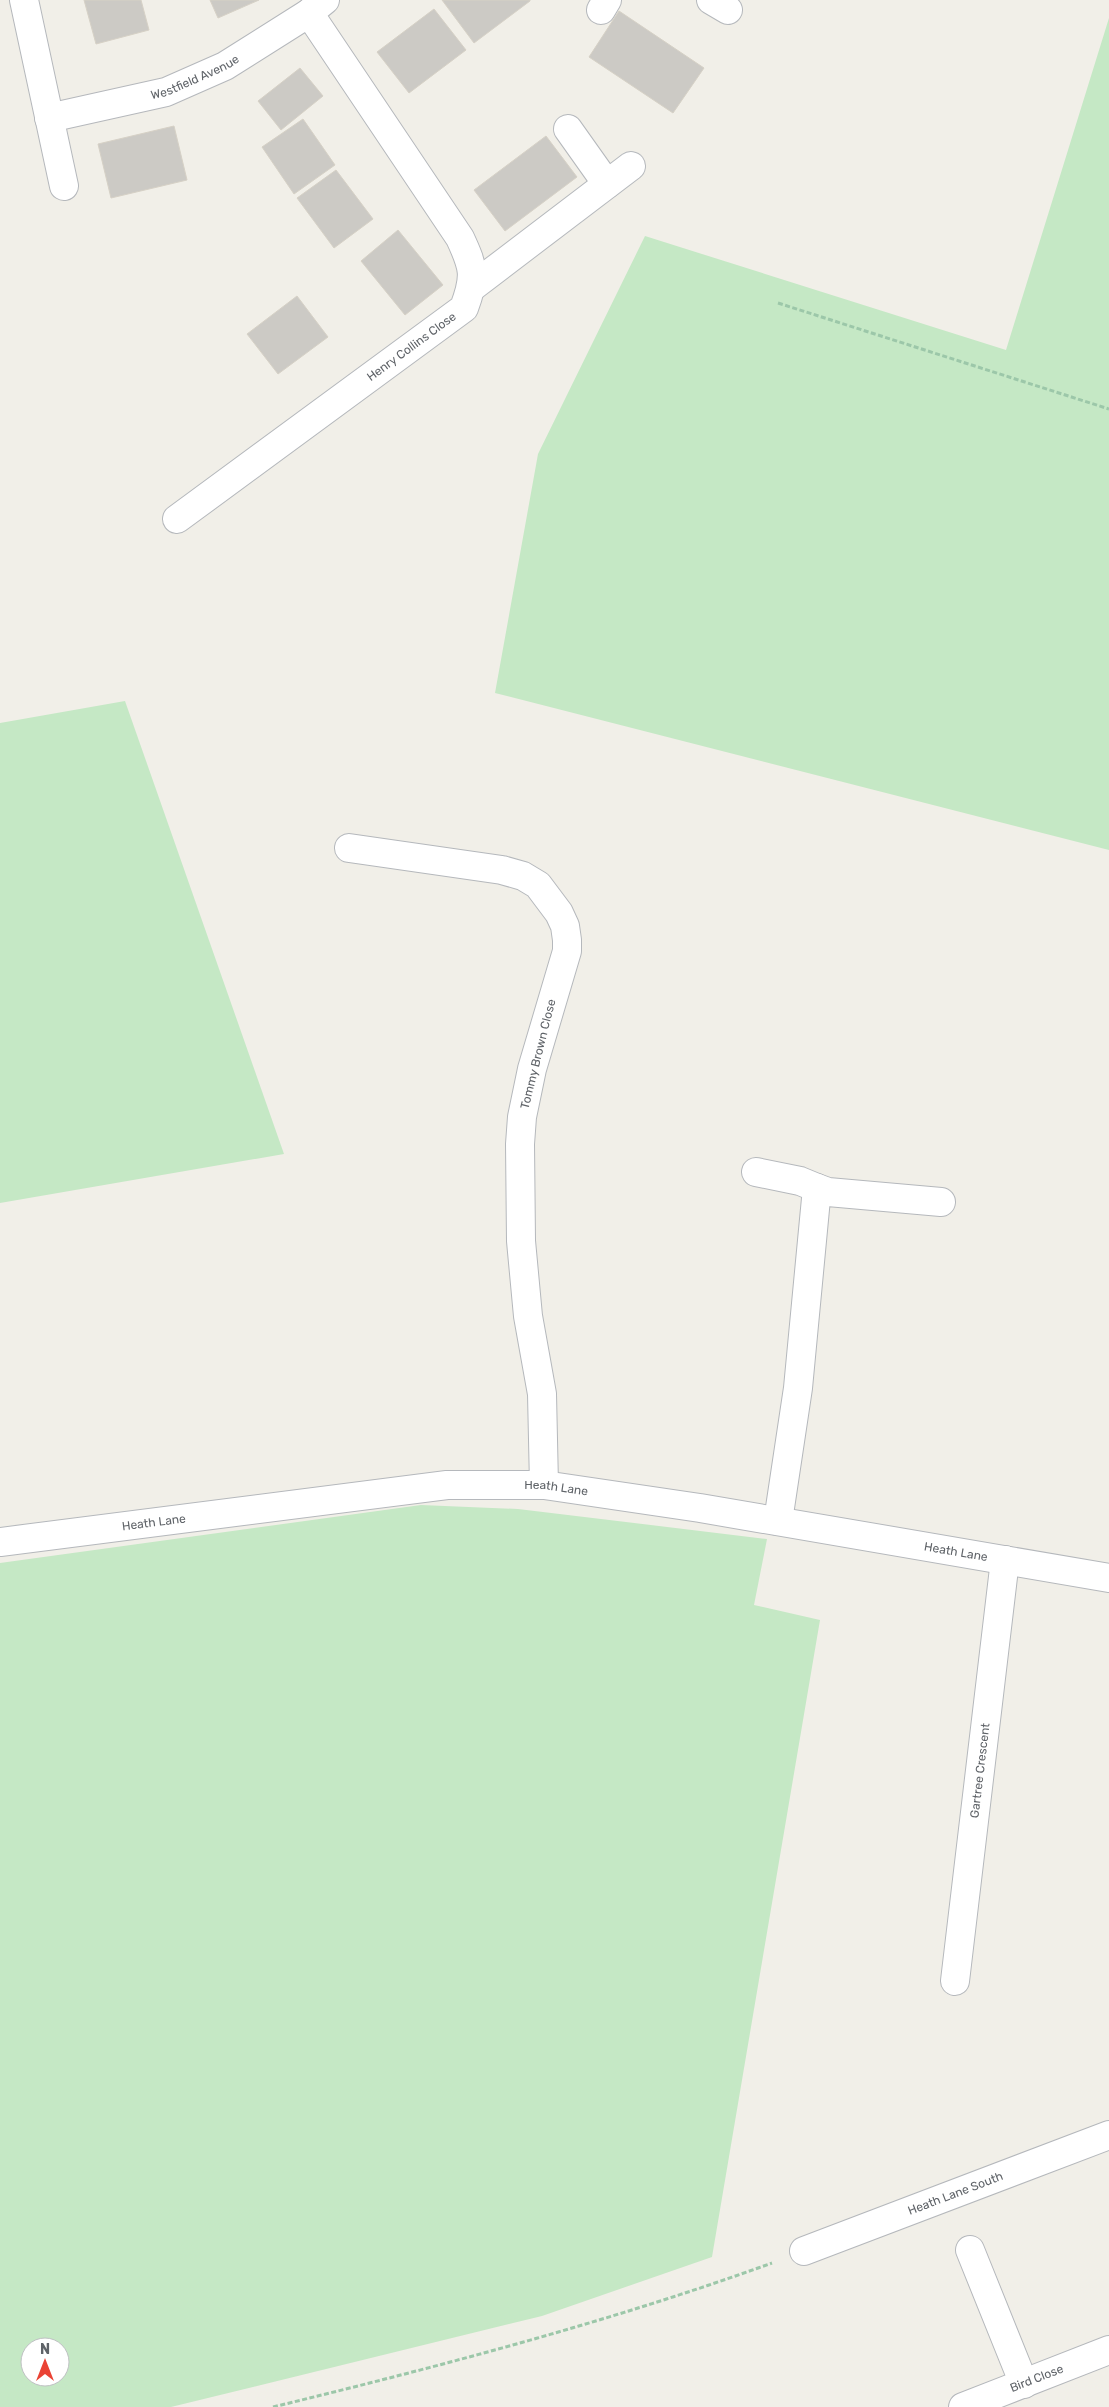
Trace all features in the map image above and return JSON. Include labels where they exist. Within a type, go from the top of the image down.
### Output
[{"type":"street","points":[[24,0],[64,186]]},
{"type":"street","name":"Westfield Avenue","points":[[49,118],[166,92],[225,66],[317,7]]},
{"type":"street","name":"Henry Collins Close","points":[[177,518],[464,308],[472,287],[472,264],[460,238],[317,7]]},
{"type":"street","points":[[568,129],[607,184]]},
{"type":"street","points":[[472,287],[631,166]]},
{"type":"street","name":"Tommy Brown Close","points":[[349,848],[502,870],[523,876],[538,885],[549,898],[565,926],[567,951],[532,1068],[522,1117],[520,1144],[521,1241],[528,1316],[542,1394],[544,1484]]},
{"type":"street","points":[[756,1172],[800,1181],[828,1192],[941,1202]]},
{"type":"street","points":[[778,1521],[798,1388],[817,1188]]},
{"type":"street","name":"Heath Lane","points":[[0,1542],[447,1485],[544,1484],[778,1521],[1109,1578]]},
{"type":"street","name":"Gartree Crescent","points":[[955,1981],[1005,1560]]},
{"type":"street","name":"Heath Lane South","points":[[804,2251],[1109,2135]]},
{"type":"street","points":[[970,2250],[1024,2384]]},
{"type":"street","name":"Bird Close","points":[[963,2407],[1109,2350]]},
{"type":"path","points":[[778,304],[1109,409]]},
{"type":"path","points":[[273,2407],[450,2364],[714,2284],[804,2251]]},
{"type":"green space","points":[[1109,18],[1109,850],[495,693],[538,454],[645,236],[1006,350]]},
{"type":"green space","points":[[125,701],[284,1154],[0,1203],[0,723]]},
{"type":"green space","points":[[421,1505],[518,1509],[767,1539],[754,1605],[820,1620],[712,2257],[542,2316],[171,2407],[0,2407],[0,1563]]},
{"type":"building","points":[[84,0],[141,0],[149,30],[96,44]]},
{"type":"building","points":[[210,0],[259,0],[218,18]]},
{"type":"building","points":[[442,0],[530,0],[530,1],[474,43]]},
{"type":"building","points":[[434,9],[466,50],[409,93],[377,52]]},
{"type":"building","points":[[619,11],[704,68],[673,113],[589,57]]},
{"type":"building","points":[[300,68],[323,96],[281,130],[258,101]]},
{"type":"building","points":[[303,119],[335,165],[294,194],[262,147]]},
{"type":"building","points":[[174,126],[187,180],[111,198],[98,144]]},
{"type":"building","points":[[546,136],[577,177],[505,231],[474,190]]},
{"type":"building","points":[[336,170],[373,219],[334,248],[297,198]]},
{"type":"building","points":[[398,230],[443,285],[405,315],[361,261]]},
{"type":"building","points":[[297,296],[328,337],[278,374],[247,334]]}]
